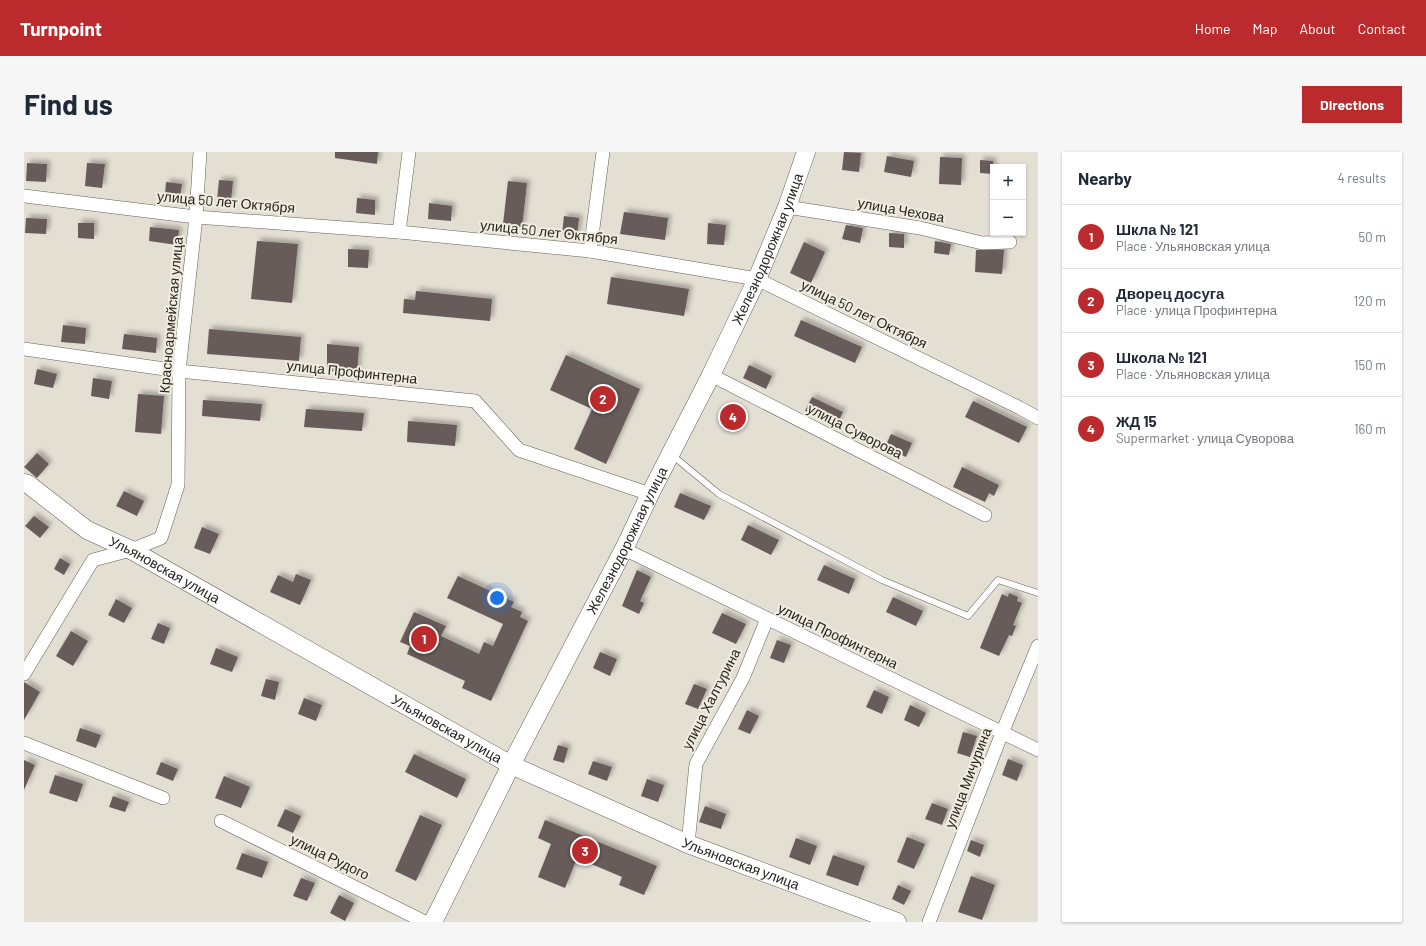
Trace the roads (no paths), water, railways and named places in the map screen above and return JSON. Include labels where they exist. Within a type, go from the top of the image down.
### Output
[{"type":"street","name":"Красноармейская улица","points":[[24,674],[93,560],[131,550],[161,538],[178,485],[179,371],[196,217],[200,152]]},
{"type":"street","points":[[399,232],[409,152]]},
{"type":"street","points":[[590,251],[603,152]]},
{"type":"street","name":"Железнодорожная улица","points":[[433,922],[511,765],[624,549],[670,454],[711,375],[757,279],[787,207],[806,152]]},
{"type":"street","name":"улица 50 лет Октября","points":[[24,196],[196,217],[399,232],[590,251],[757,279],[1038,418]]},
{"type":"street","name":"улица Чехова","points":[[787,207],[920,228],[982,243],[1010,242]]},
{"type":"street","name":"улица Профинтерна","points":[[24,348],[179,371],[475,401],[519,450],[650,494]]},
{"type":"street","name":"улица Суворова","points":[[711,375],[985,515]]},
{"type":"street","name":"Ульяновская улица","points":[[24,483],[28,484],[87,530],[131,550],[511,765],[688,844],[897,922]]},
{"type":"street","name":"улица Профинтерна","points":[[624,549],[1038,750]]},
{"type":"street","name":"улица Халтурина","points":[[688,844],[696,764],[743,678],[767,619]]},
{"type":"street","name":"улица Мичурина","points":[[929,922],[1002,733],[1038,646]]},
{"type":"street","points":[[24,743],[163,798]]},
{"type":"street","name":"улица Рудого","points":[[221,821],[425,922]]},
{"type":"lane","points":[[670,454],[719,494],[882,580],[968,616],[998,580],[1038,593]]},
{"type":"place","name":"Дворец досуга","points":[[603,399]]},
{"type":"place","name":"ЖД 15","points":[[733,417]]},
{"type":"place","name":"Шкла № 121","points":[[424,639]]},
{"type":"place","name":"Школа № 121","points":[[585,851]]}]
